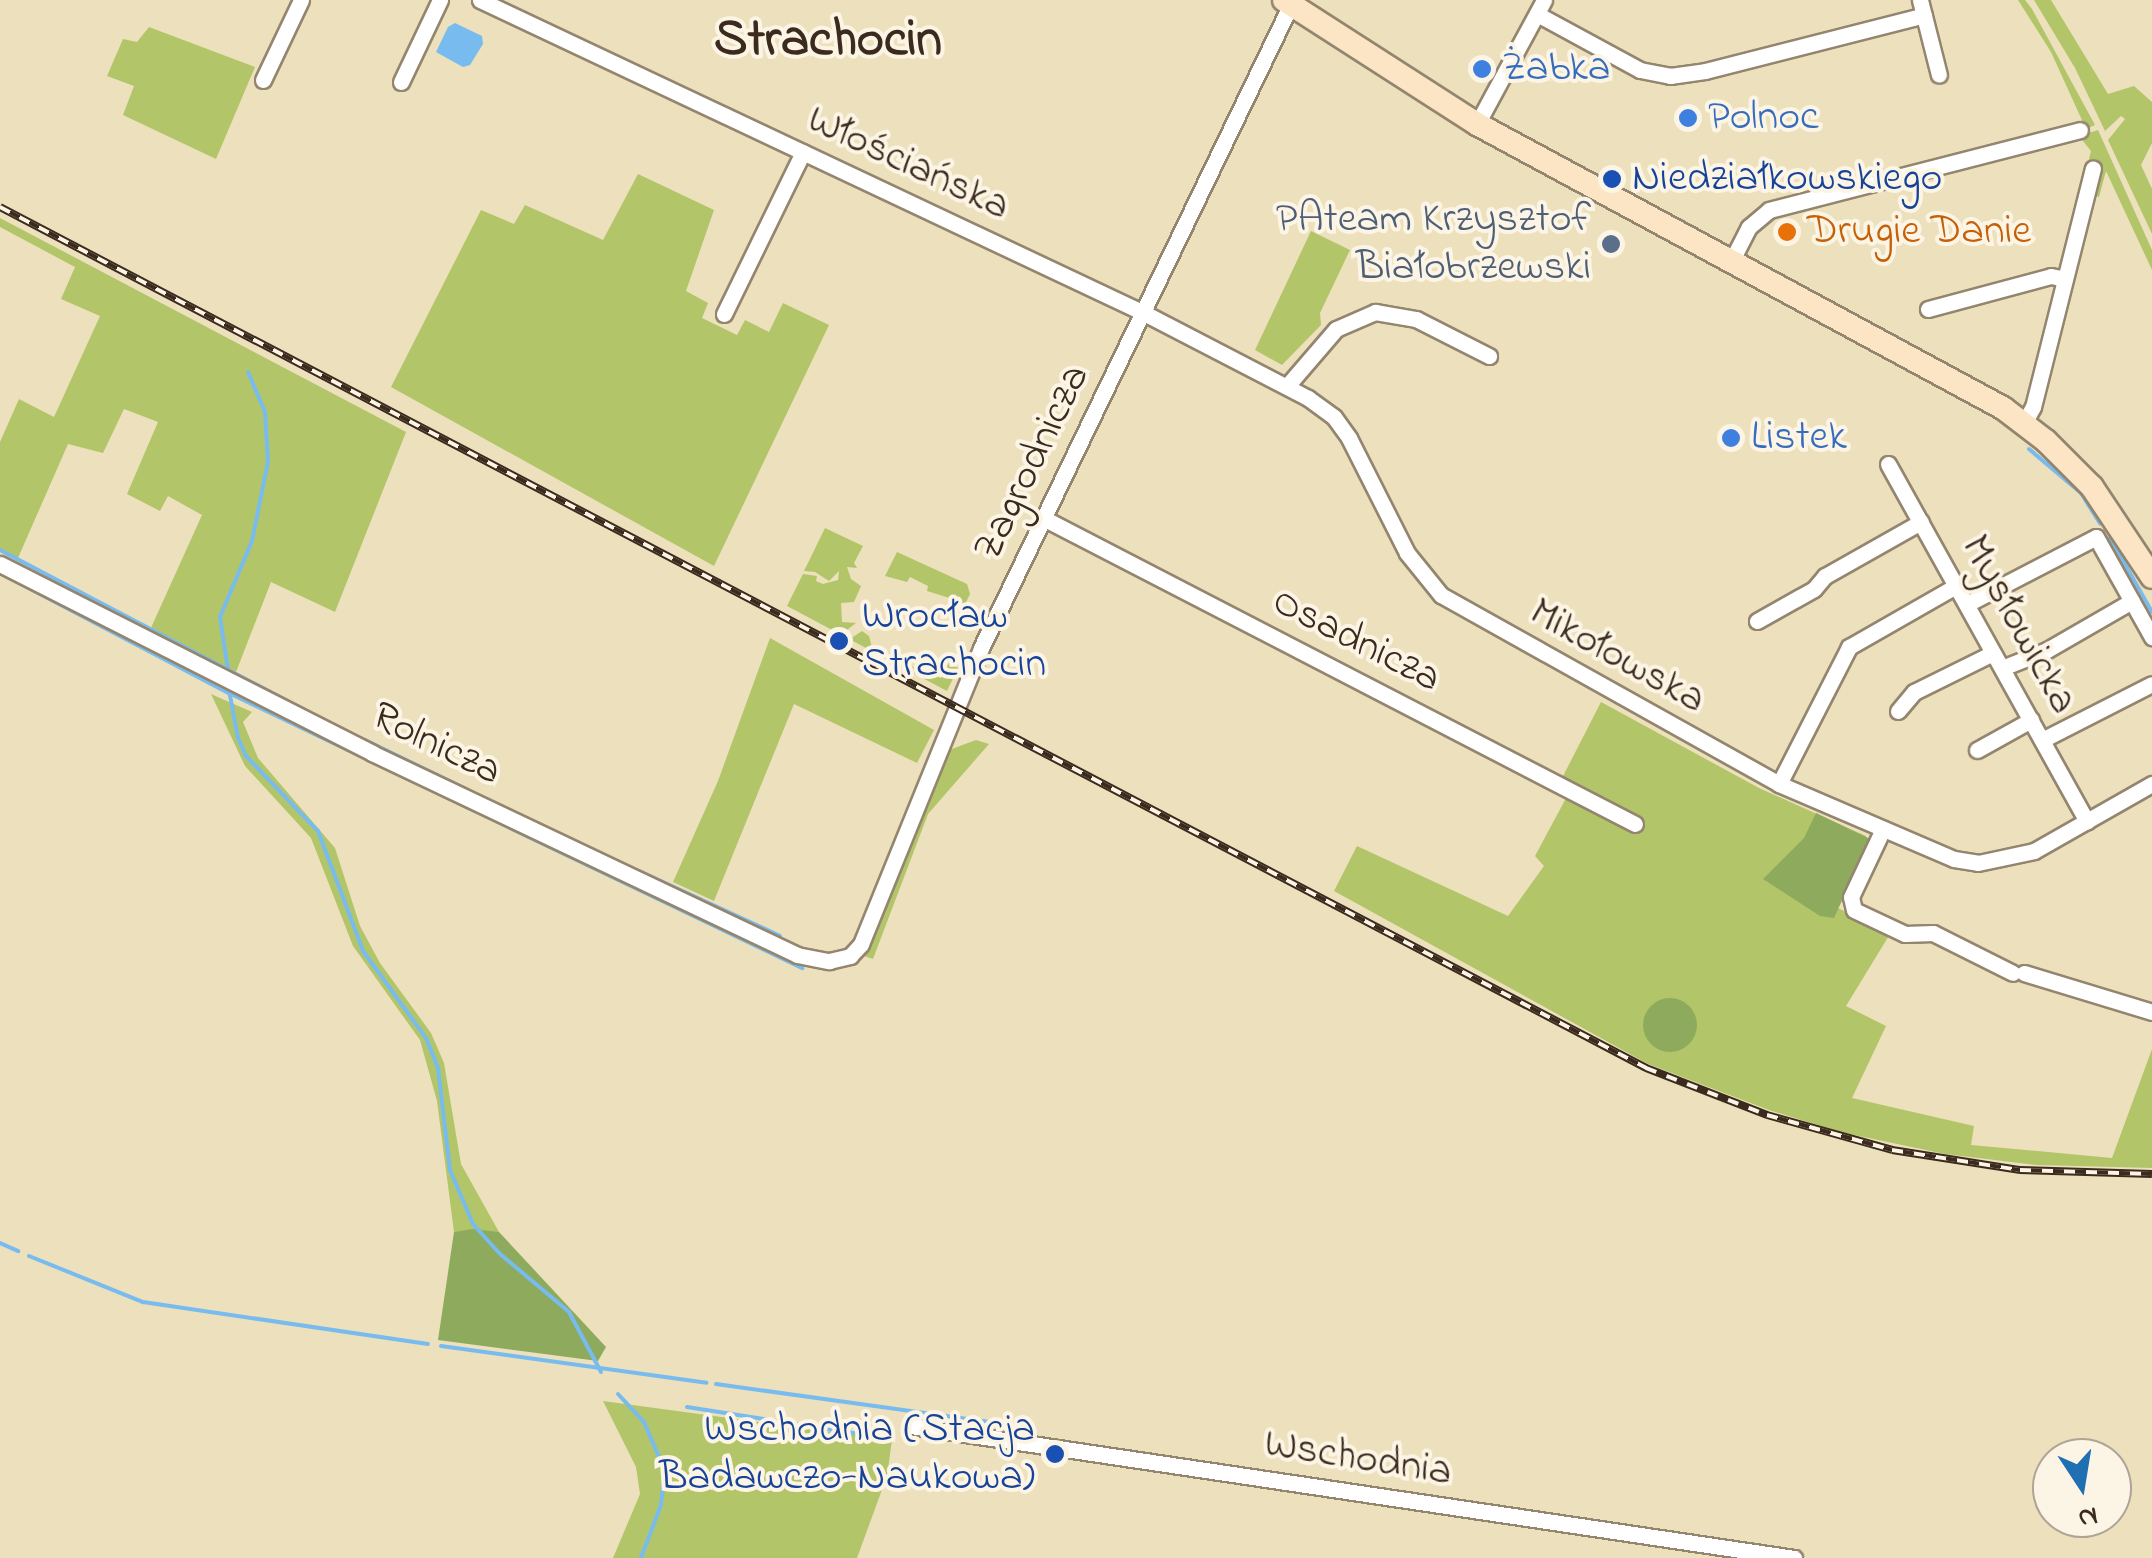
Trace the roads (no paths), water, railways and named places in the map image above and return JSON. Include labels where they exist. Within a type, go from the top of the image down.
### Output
[{"type":"main road","points":[[1289,2],[1477,124],[1955,382],[2024,424],[2092,487],[2152,578]]},
{"type":"street","points":[[263,80],[301,0]]},
{"type":"street","points":[[400,82],[440,0]]},
{"type":"street","name":"Włościańska","points":[[480,0],[1144,313]]},
{"type":"street","name":"Zagrodnicza","points":[[850,956],[861,944],[952,711],[1289,2]]},
{"type":"street","points":[[1477,124],[1540,7],[1640,70],[1670,76],[1706,71],[1922,7],[1939,74]]},
{"type":"street","points":[[1731,262],[1749,227],[1769,210],[2080,130]]},
{"type":"street","points":[[724,314],[802,152]]},
{"type":"street","points":[[2024,424],[2033,407],[2092,168]]},
{"type":"street","points":[[1928,309],[2051,276],[2065,279]]},
{"type":"street","points":[[1287,386],[1336,329],[1375,312],[1416,320],[1489,356]]},
{"type":"street","name":"Mikołowska","points":[[1144,313],[1287,386],[1334,417],[1408,553],[1440,595],[1779,784],[1954,859],[1978,863],[2034,851],[2152,784]]},
{"type":"street","name":"Mysłowicka","points":[[1888,464],[2087,821]]},
{"type":"street","name":"Osadnicza","points":[[1045,518],[1635,824]]},
{"type":"street","points":[[1758,622],[1814,589],[1824,576],[1921,522]]},
{"type":"street","points":[[1966,604],[2096,538],[2152,638]]},
{"type":"street","name":"Rolnicza","points":[[0,564],[321,728],[781,948],[815,960],[850,956]]},
{"type":"street","points":[[1779,784],[1849,647],[1956,586]]},
{"type":"street","points":[[2002,668],[2047,650],[2132,602]]},
{"type":"street","points":[[1898,710],[1914,692],[1993,653]]},
{"type":"street","points":[[2042,740],[2152,684]]},
{"type":"street","points":[[1977,750],[2031,720]]},
{"type":"street","points":[[1883,830],[1850,897],[1854,910],[1905,934],[1933,934],[2019,973],[2152,1012]]},
{"type":"street","name":"Wschodnia","points":[[912,1426],[1794,1558]]},
{"type":"water","points":[[455,23],[482,36],[483,44],[470,65],[463,67],[436,52],[448,27]]},
{"type":"waterway","points":[[228,670],[220,617],[252,541],[268,462],[265,412],[248,372]]},
{"type":"waterway","points":[[2029,449],[2081,493],[2100,523]]},
{"type":"waterway","points":[[2110,538],[2152,612]]},
{"type":"waterway","points":[[0,550],[322,719]]},
{"type":"waterway","points":[[0,573],[229,693],[802,968]]},
{"type":"waterway","points":[[229,690],[238,738],[246,756],[318,831],[363,951],[426,1038],[438,1068],[450,1170],[473,1224],[499,1253],[569,1312],[601,1372]]},
{"type":"waterway","points":[[365,740],[468,790]]},
{"type":"waterway","points":[[639,871],[780,936]]},
{"type":"waterway","points":[[0,1243],[18,1251]]},
{"type":"waterway","points":[[29,1256],[143,1302],[428,1344]]},
{"type":"waterway","points":[[441,1346],[706,1383]]},
{"type":"waterway","points":[[716,1384],[1005,1424]]},
{"type":"waterway","points":[[618,1394],[644,1422],[665,1471],[661,1505],[641,1558]]},
{"type":"waterway","points":[[687,1407],[885,1438]]},
{"type":"railway","points":[[0,207],[1646,1068],[1767,1115],[1892,1150],[2020,1170],[2152,1174]]},
{"type":"place","name":"Żabka","points":[[1482,69]]},
{"type":"place","name":"Polnoc","points":[[1688,118]]},
{"type":"place","name":"Niedziałkowskiego","points":[[1612,179]]},
{"type":"place","name":"Drugie Danie","points":[[1787,232]]},
{"type":"place","name":"PAteam Krzysztof Białobrzewski","points":[[1611,244]]},
{"type":"place","name":"Listek","points":[[1731,438]]},
{"type":"place","name":"Wrocław Strachocin","points":[[839,641]]},
{"type":"place","name":"Wschodnia (Stacja Badawczo-Naukowa)","points":[[1055,1454]]},
{"type":"district","name":"Strachocin","points":[[828,42]]}]
